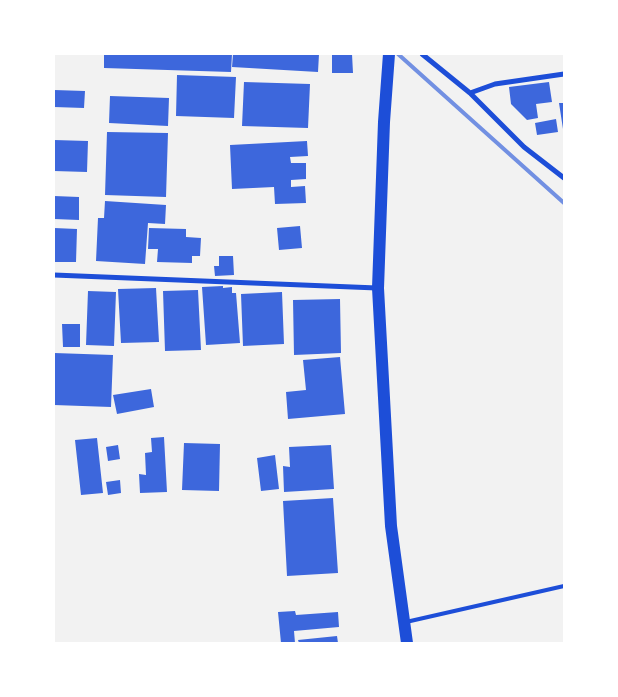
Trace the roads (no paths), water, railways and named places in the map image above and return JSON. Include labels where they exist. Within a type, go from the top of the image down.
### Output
[{"type":"main road","points":[[389,54],[384,122],[378,288],[391,526],[407,643]]},
{"type":"street","points":[[422,54],[470,93],[524,147],[564,178]]},
{"type":"street","points":[[470,93],[495,84],[564,74]]},
{"type":"street","points":[[54,275],[378,288]]},
{"type":"lane","points":[[404,622],[564,586]]},
{"type":"railway","points":[[398,54],[564,203]]}]
